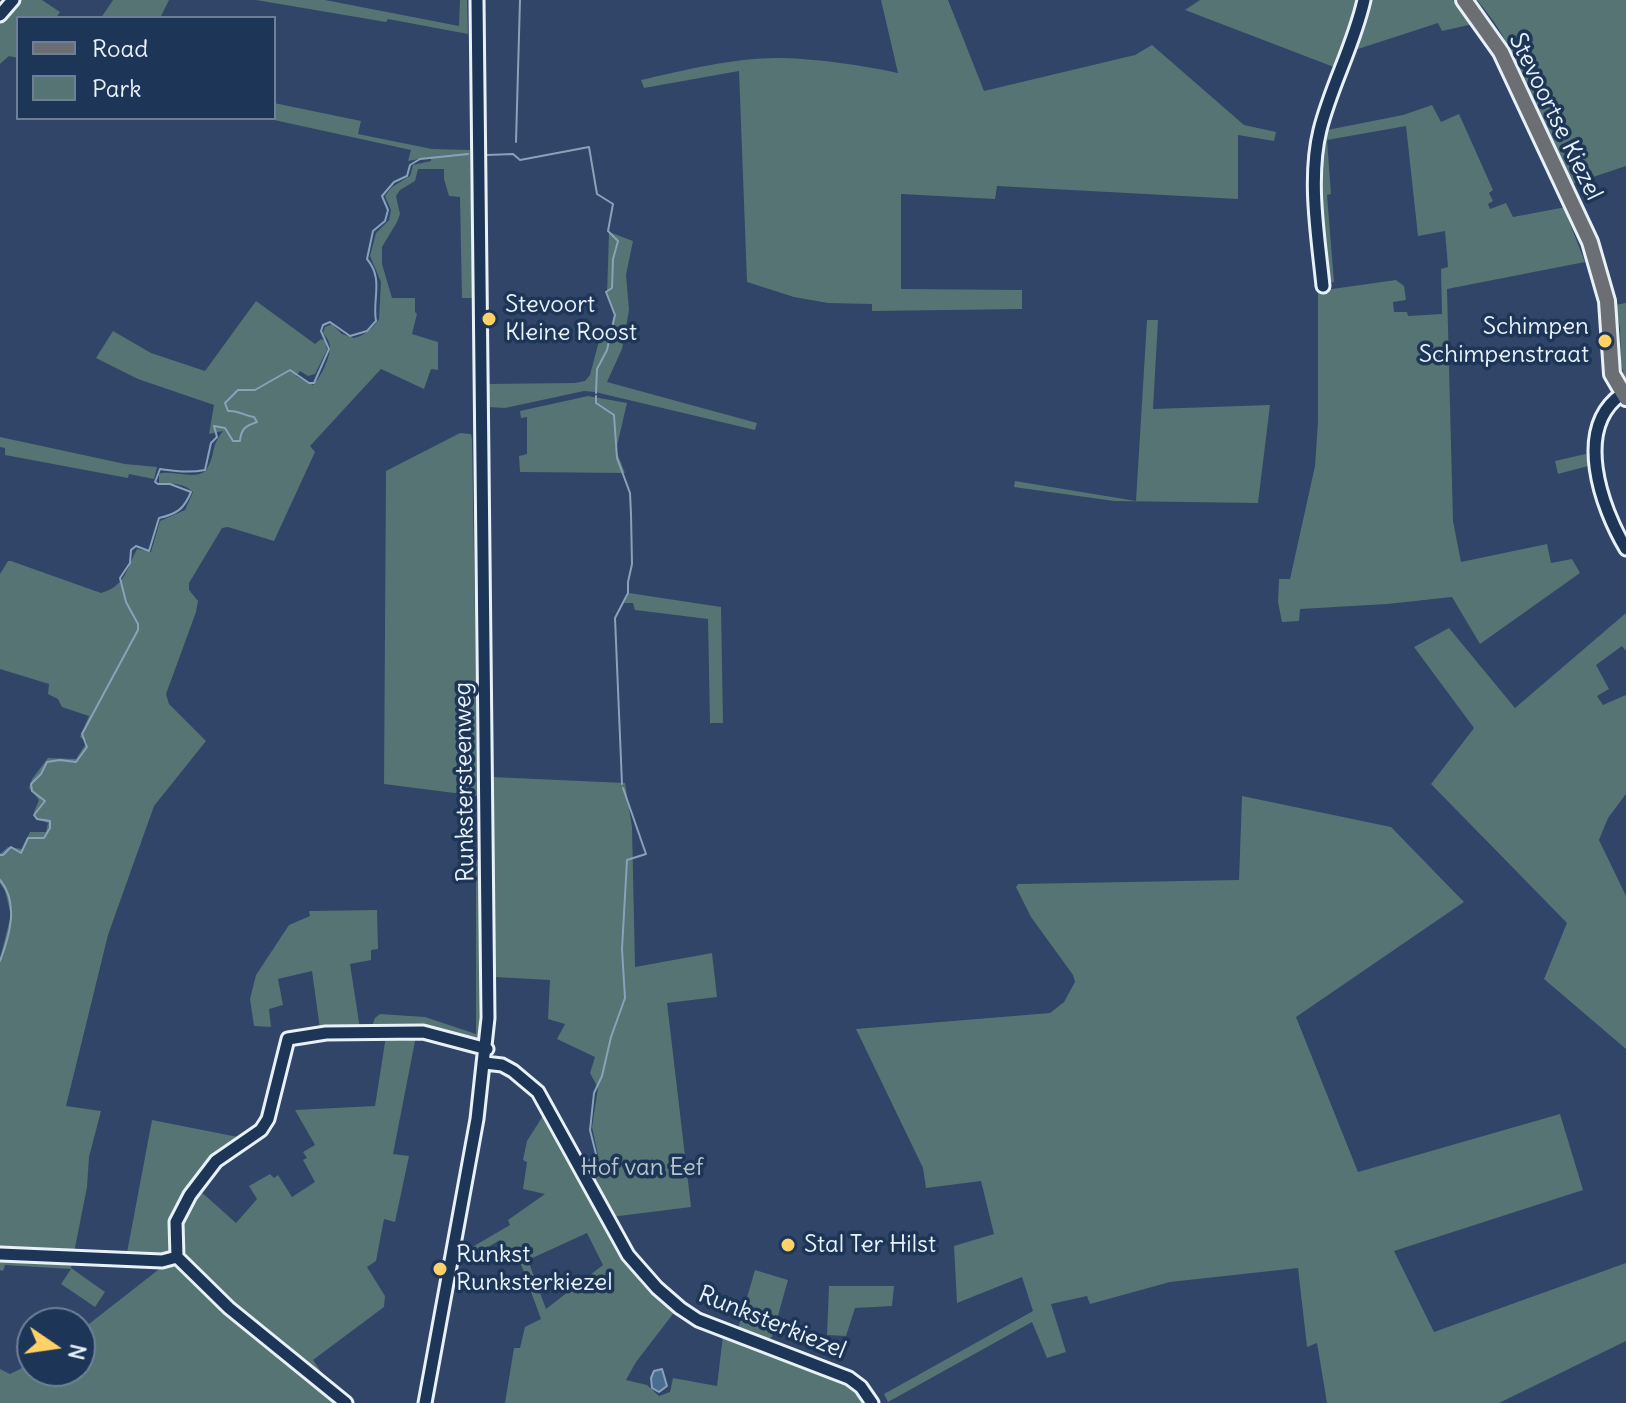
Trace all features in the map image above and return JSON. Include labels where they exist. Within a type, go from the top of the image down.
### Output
[{"type":"main road","name":"Stevoortse Kiezel","points":[[1464,0],[1501,52],[1590,242],[1607,301],[1612,374],[1624,396]]},
{"type":"street","points":[[0,15],[13,0]]},
{"type":"street","name":"Runkstersteenweg","points":[[425,1403],[487,1049],[489,963],[477,0]]},
{"type":"street","points":[[1323,286],[1316,192],[1320,130],[1364,0]]},
{"type":"street","points":[[1624,396],[1605,410],[1593,447],[1603,490],[1626,549]]},
{"type":"street","points":[[346,1403],[229,1308],[177,1257],[176,1222],[190,1195],[216,1161],[261,1130],[268,1119],[288,1039],[326,1033],[423,1032],[487,1049]]},
{"type":"street","name":"Runksterkiezel","points":[[485,1063],[502,1065],[513,1071],[538,1092],[628,1255],[657,1288],[680,1308],[712,1325],[849,1378],[861,1387],[872,1403]]},
{"type":"street","points":[[0,1254],[162,1261],[177,1257]]},
{"type":"green space","points":[[18,0],[42,0],[60,12],[57,16],[16,16],[16,58],[9,56],[0,64],[0,21]]},
{"type":"green space","points":[[113,0],[169,0],[161,16],[102,16]]},
{"type":"green space","points":[[256,0],[325,0],[459,26],[460,0],[467,0],[468,34],[388,19],[386,22]]},
{"type":"green space","points":[[881,0],[948,0],[984,91],[1135,55],[1152,45],[1244,125],[1276,132],[1274,141],[1238,135],[1238,199],[997,186],[995,199],[901,194],[901,289],[1022,290],[1022,309],[872,311],[872,304],[828,303],[794,297],[747,282],[739,71],[644,88],[641,80],[711,65],[764,58],[825,61],[898,73]]},
{"type":"green space","points":[[1200,0],[1362,0],[1339,69],[1185,10]]},
{"type":"green space","points":[[1367,0],[1453,0],[1473,24],[1442,31],[1438,23],[1353,48]]},
{"type":"green space","points":[[1477,0],[1626,0],[1626,166],[1572,184],[1503,36]]},
{"type":"green space","points":[[276,103],[361,121],[358,134],[432,149],[470,150],[473,298],[462,298],[460,197],[449,196],[444,169],[418,169],[415,181],[396,196],[400,214],[382,247],[382,264],[392,298],[415,298],[417,314],[412,334],[438,342],[438,370],[431,369],[424,389],[381,369],[310,446],[315,452],[274,541],[228,527],[222,528],[189,583],[189,590],[198,601],[196,612],[166,694],[169,704],[206,741],[154,806],[108,935],[66,1106],[101,1111],[89,1157],[87,1187],[71,1268],[105,1292],[95,1307],[61,1284],[71,1269],[5,1265],[3,1271],[0,1270],[0,958],[11,915],[0,883],[0,854],[8,847],[22,849],[30,832],[46,832],[48,823],[36,819],[34,812],[39,800],[29,788],[32,779],[48,758],[76,759],[87,742],[80,737],[89,716],[62,707],[58,699],[48,694],[49,684],[0,669],[0,574],[11,561],[101,593],[121,581],[137,549],[151,552],[160,521],[185,510],[193,492],[181,485],[159,484],[159,474],[193,475],[204,472],[223,431],[209,434],[214,405],[138,379],[96,358],[113,331],[151,353],[205,371],[256,301],[315,344],[321,339],[325,341],[327,350],[315,374],[308,376],[300,371],[296,376],[313,385],[330,350],[323,333],[325,327],[332,324],[342,334],[354,338],[368,331],[379,319],[381,282],[370,256],[376,233],[389,220],[391,210],[385,196],[392,187],[410,176],[413,165],[431,161],[431,157],[408,161],[411,150],[274,120]]},
{"type":"green space","points":[[1432,105],[1441,122],[1459,114],[1493,190],[1489,193],[1493,201],[1488,204],[1490,209],[1506,203],[1513,217],[1566,207],[1585,262],[1447,289],[1453,521],[1461,562],[1547,544],[1551,563],[1572,559],[1580,573],[1480,644],[1452,597],[1300,609],[1299,621],[1282,622],[1278,602],[1279,579],[1290,579],[1315,466],[1318,291],[1396,280],[1404,286],[1406,300],[1393,302],[1394,312],[1407,312],[1408,316],[1442,314],[1441,269],[1448,267],[1445,231],[1418,236],[1406,126],[1327,140],[1331,194],[1327,195],[1334,282],[1326,283],[1318,169],[1322,131],[1403,115]]},
{"type":"green space","points":[[609,232],[633,241],[626,275],[629,310],[622,349],[607,382],[757,423],[755,430],[584,391],[505,408],[488,407],[486,384],[575,383],[585,381],[590,375],[599,341],[607,341],[614,315],[607,295]]},
{"type":"green space","points":[[1626,303],[1626,381],[1621,365],[1620,328],[1615,305]]},
{"type":"green space","points":[[1147,320],[1158,320],[1153,409],[1270,405],[1258,503],[1114,501],[1014,487],[1015,481],[1136,501]]},
{"type":"green space","points":[[588,396],[627,403],[616,450],[625,473],[520,472],[519,456],[527,454],[527,417],[521,418],[520,411]]},
{"type":"green space","points":[[460,433],[471,434],[472,439],[478,796],[384,784],[386,471]]},
{"type":"green space","points":[[0,437],[125,464],[157,467],[154,479],[129,474],[128,478],[5,455],[5,448],[0,447]]},
{"type":"green space","points":[[1590,453],[1592,465],[1558,474],[1555,461]]},
{"type":"green space","points":[[629,593],[721,607],[723,723],[710,723],[708,619],[635,610],[633,603],[624,603]]},
{"type":"green space","points":[[1626,613],[1626,651],[1622,646],[1596,665],[1609,689],[1597,696],[1603,705],[1626,695],[1626,794],[1608,818],[1599,840],[1626,896],[1626,1049],[1544,979],[1567,923],[1431,784],[1474,728],[1414,647],[1449,628],[1515,708]]},
{"type":"green space","name":"Hof van Eef","points":[[492,777],[625,783],[632,827],[635,967],[712,953],[717,997],[667,1003],[691,1207],[611,1217],[587,1164],[598,1155],[592,1127],[598,1088],[590,1073],[595,1057],[557,1039],[565,1024],[548,1019],[550,980],[495,977]]},
{"type":"green space","points":[[1242,796],[1391,827],[1464,902],[1296,1017],[1358,1172],[1560,1114],[1583,1190],[1394,1251],[1434,1332],[1626,1263],[1626,1341],[1499,1403],[1327,1403],[1317,1343],[1307,1347],[1298,1268],[1170,1282],[1090,1304],[1087,1296],[1051,1304],[1066,1352],[1047,1358],[1032,1322],[888,1402],[884,1394],[1033,1311],[1022,1277],[957,1303],[954,1246],[994,1234],[981,1181],[926,1188],[923,1168],[856,1029],[1050,1013],[1064,1002],[1075,982],[1031,917],[1016,887],[1018,884],[1239,880]]},
{"type":"green space","points":[[481,859],[479,1039],[372,1026],[380,1014],[425,1017],[476,1034],[476,860]]},
{"type":"green space","points":[[377,910],[378,949],[371,950],[371,960],[350,964],[360,1029],[320,1029],[312,971],[278,979],[283,1005],[269,1009],[271,1027],[254,1026],[250,999],[256,975],[289,925],[310,916],[309,911]]},
{"type":"green space","points":[[386,1036],[416,1036],[393,1154],[409,1156],[395,1222],[384,1219],[376,1261],[367,1267],[385,1296],[384,1307],[313,1360],[324,1376],[321,1389],[338,1403],[0,1403],[0,1369],[10,1374],[16,1371],[16,1387],[96,1387],[96,1318],[158,1270],[158,1264],[126,1258],[152,1120],[243,1138],[216,1156],[172,1226],[173,1258],[178,1229],[198,1189],[236,1223],[257,1199],[249,1186],[270,1174],[274,1178],[278,1175],[292,1197],[315,1182],[303,1160],[307,1158],[303,1152],[315,1145],[295,1110],[375,1106]]},
{"type":"green space","points":[[546,1111],[621,1251],[676,1310],[626,1380],[647,1385],[659,1396],[670,1392],[673,1378],[717,1386],[723,1335],[850,1382],[868,1403],[505,1403],[514,1348],[520,1348],[525,1327],[541,1319],[515,1248],[507,1252],[500,1240],[459,1264],[462,1253],[510,1225],[508,1220],[545,1194],[523,1189],[527,1162],[523,1160],[527,1141]],"holes":[[[587,1233],[603,1265],[546,1309],[528,1260]]]},
{"type":"green space","points":[[755,1270],[788,1280],[772,1337],[762,1342],[737,1332]]},
{"type":"green space","points":[[829,1286],[894,1286],[892,1306],[855,1308],[846,1336],[827,1335]]},
{"type":"water","points":[[662,1369],[667,1386],[659,1392],[652,1388],[651,1378],[654,1371]]},
{"type":"waterway","points":[[516,142],[520,0]]},
{"type":"waterway","points":[[513,154],[520,160],[589,147],[597,194],[613,204],[608,231],[618,241],[613,259],[612,288],[606,292],[615,315],[607,350],[597,369],[596,393]]},
{"type":"waterway","points":[[0,855],[11,847],[21,853],[28,838],[44,838],[50,821],[37,819],[34,815],[45,801],[32,791],[31,784],[47,762],[76,762],[87,747],[82,734],[138,630],[120,578],[130,563],[131,550],[136,546],[149,551],[159,518],[179,510],[191,492],[155,482],[160,469],[205,470],[211,443],[217,437],[214,426],[225,428],[233,441],[240,441],[244,428],[257,422],[254,417],[228,411],[225,403],[238,390],[255,390],[290,370],[314,383],[329,349],[321,331],[323,325],[330,322],[350,336],[367,331],[376,321],[375,274],[367,259],[373,231],[385,221],[388,210],[382,196],[394,182],[407,176],[410,165],[420,159],[468,154]]},
{"type":"waterway","points":[[487,155],[513,154]]},
{"type":"waterway","points":[[596,396],[596,403],[614,415],[617,458],[630,493],[632,564],[628,593],[615,618],[622,784]]},
{"type":"waterway","points":[[585,1164],[596,1154],[590,1130],[594,1093],[625,998],[622,949],[627,860],[646,854],[623,788]]},
{"type":"waterway","points":[[0,880],[6,889],[11,909],[7,941],[0,961]]},
{"type":"place","name":"Stevoort Kleine Roost","points":[[489,319]]},
{"type":"place","name":"Schimpen Schimpenstraat","points":[[1605,341]]},
{"type":"place","name":"Stal Ter Hilst","points":[[788,1245]]},
{"type":"place","name":"Runkst Runksterkiezel","points":[[440,1269]]}]
